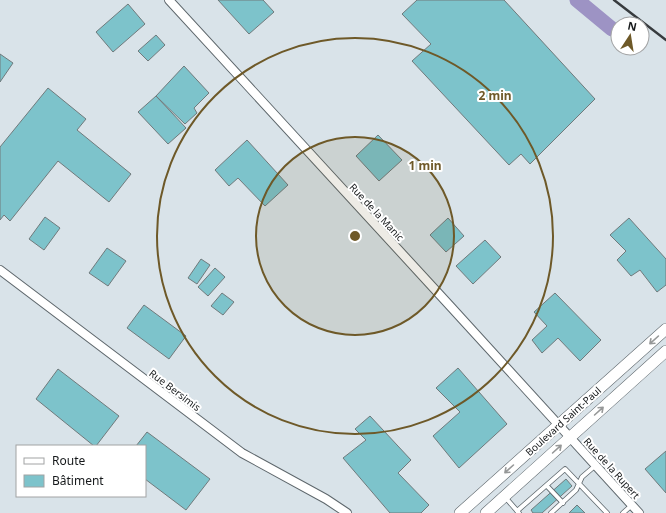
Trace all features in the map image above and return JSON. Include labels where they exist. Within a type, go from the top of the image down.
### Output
[{"type":"main road","name":"Boulevard Saint-Paul","points":[[460,513],[666,329]]},
{"type":"main road","name":"Boulevard Saint-Paul","points":[[486,513],[666,351]]},
{"type":"street","name":"Rue de la Manic","points":[[169,0],[570,437]]},
{"type":"street","name":"Rue Bersimis","points":[[0,270],[242,453],[326,499],[347,513]]},
{"type":"street","name":"Rue de la Rupert","points":[[570,437],[639,513]]},
{"type":"lane","points":[[551,513],[576,490],[582,477],[596,465]]},
{"type":"lane","points":[[504,497],[518,512],[565,469],[607,513]]},
{"type":"lane","points":[[547,486],[563,503]]},
{"type":"lane","points":[[622,513],[632,505]]},
{"type":"building","points":[[218,0],[263,0],[274,12],[249,34]]},
{"type":"building","points":[[417,0],[504,0],[595,99],[530,164],[521,154],[509,165],[412,61],[431,44],[402,14]]},
{"type":"building","points":[[128,4],[145,24],[113,52],[96,32]]},
{"type":"building","points":[[156,35],[165,45],[148,61],[138,51]]},
{"type":"building","points":[[0,54],[13,63],[0,82]]},
{"type":"building","points":[[184,66],[209,93],[194,108],[197,113],[185,124],[156,96]]},
{"type":"building","points":[[48,88],[86,119],[77,130],[131,174],[109,202],[58,161],[10,221],[4,215],[0,220],[0,147]]},
{"type":"building","points":[[156,96],[186,128],[168,144],[138,112]]},
{"type":"building","points":[[378,135],[402,160],[379,181],[356,156]]},
{"type":"building","points":[[247,140],[288,185],[265,206],[238,178],[229,186],[215,170]]},
{"type":"building","points":[[45,217],[60,228],[44,250],[29,239]]},
{"type":"building","points":[[448,218],[464,236],[446,252],[430,235]]},
{"type":"building","points":[[629,218],[666,259],[666,285],[657,292],[640,270],[631,276],[617,260],[626,251],[610,235]]},
{"type":"building","points":[[485,240],[501,257],[473,284],[456,266]]},
{"type":"building","points":[[107,248],[126,261],[108,286],[89,273]]},
{"type":"building","points":[[201,259],[210,265],[197,284],[188,278]]},
{"type":"building","points":[[215,268],[225,277],[208,296],[198,287]]},
{"type":"building","points":[[222,293],[234,302],[223,315],[211,306]]},
{"type":"building","points":[[555,293],[601,340],[580,361],[558,338],[542,353],[532,340],[547,326],[534,312]]},
{"type":"building","points":[[144,305],[186,336],[169,359],[127,328]]},
{"type":"building","points":[[458,368],[507,424],[459,468],[433,436],[460,412],[436,388]]},
{"type":"building","points":[[58,369],[119,416],[97,445],[93,445],[36,399]]},
{"type":"building","points":[[370,416],[411,460],[398,473],[429,505],[421,513],[390,513],[343,458],[366,440],[355,429]]},
{"type":"building","points":[[147,432],[210,479],[186,510],[146,480],[146,445],[137,445]]},
{"type":"building","points":[[666,451],[666,493],[645,469]]},
{"type":"building","points":[[566,479],[572,486],[542,513],[533,513],[531,510]]},
{"type":"building","points":[[577,505],[585,513],[569,513]]},
{"type":"waterway","points":[[577,0],[610,27]]},
{"type":"railway","points":[[614,0],[666,40]]}]
